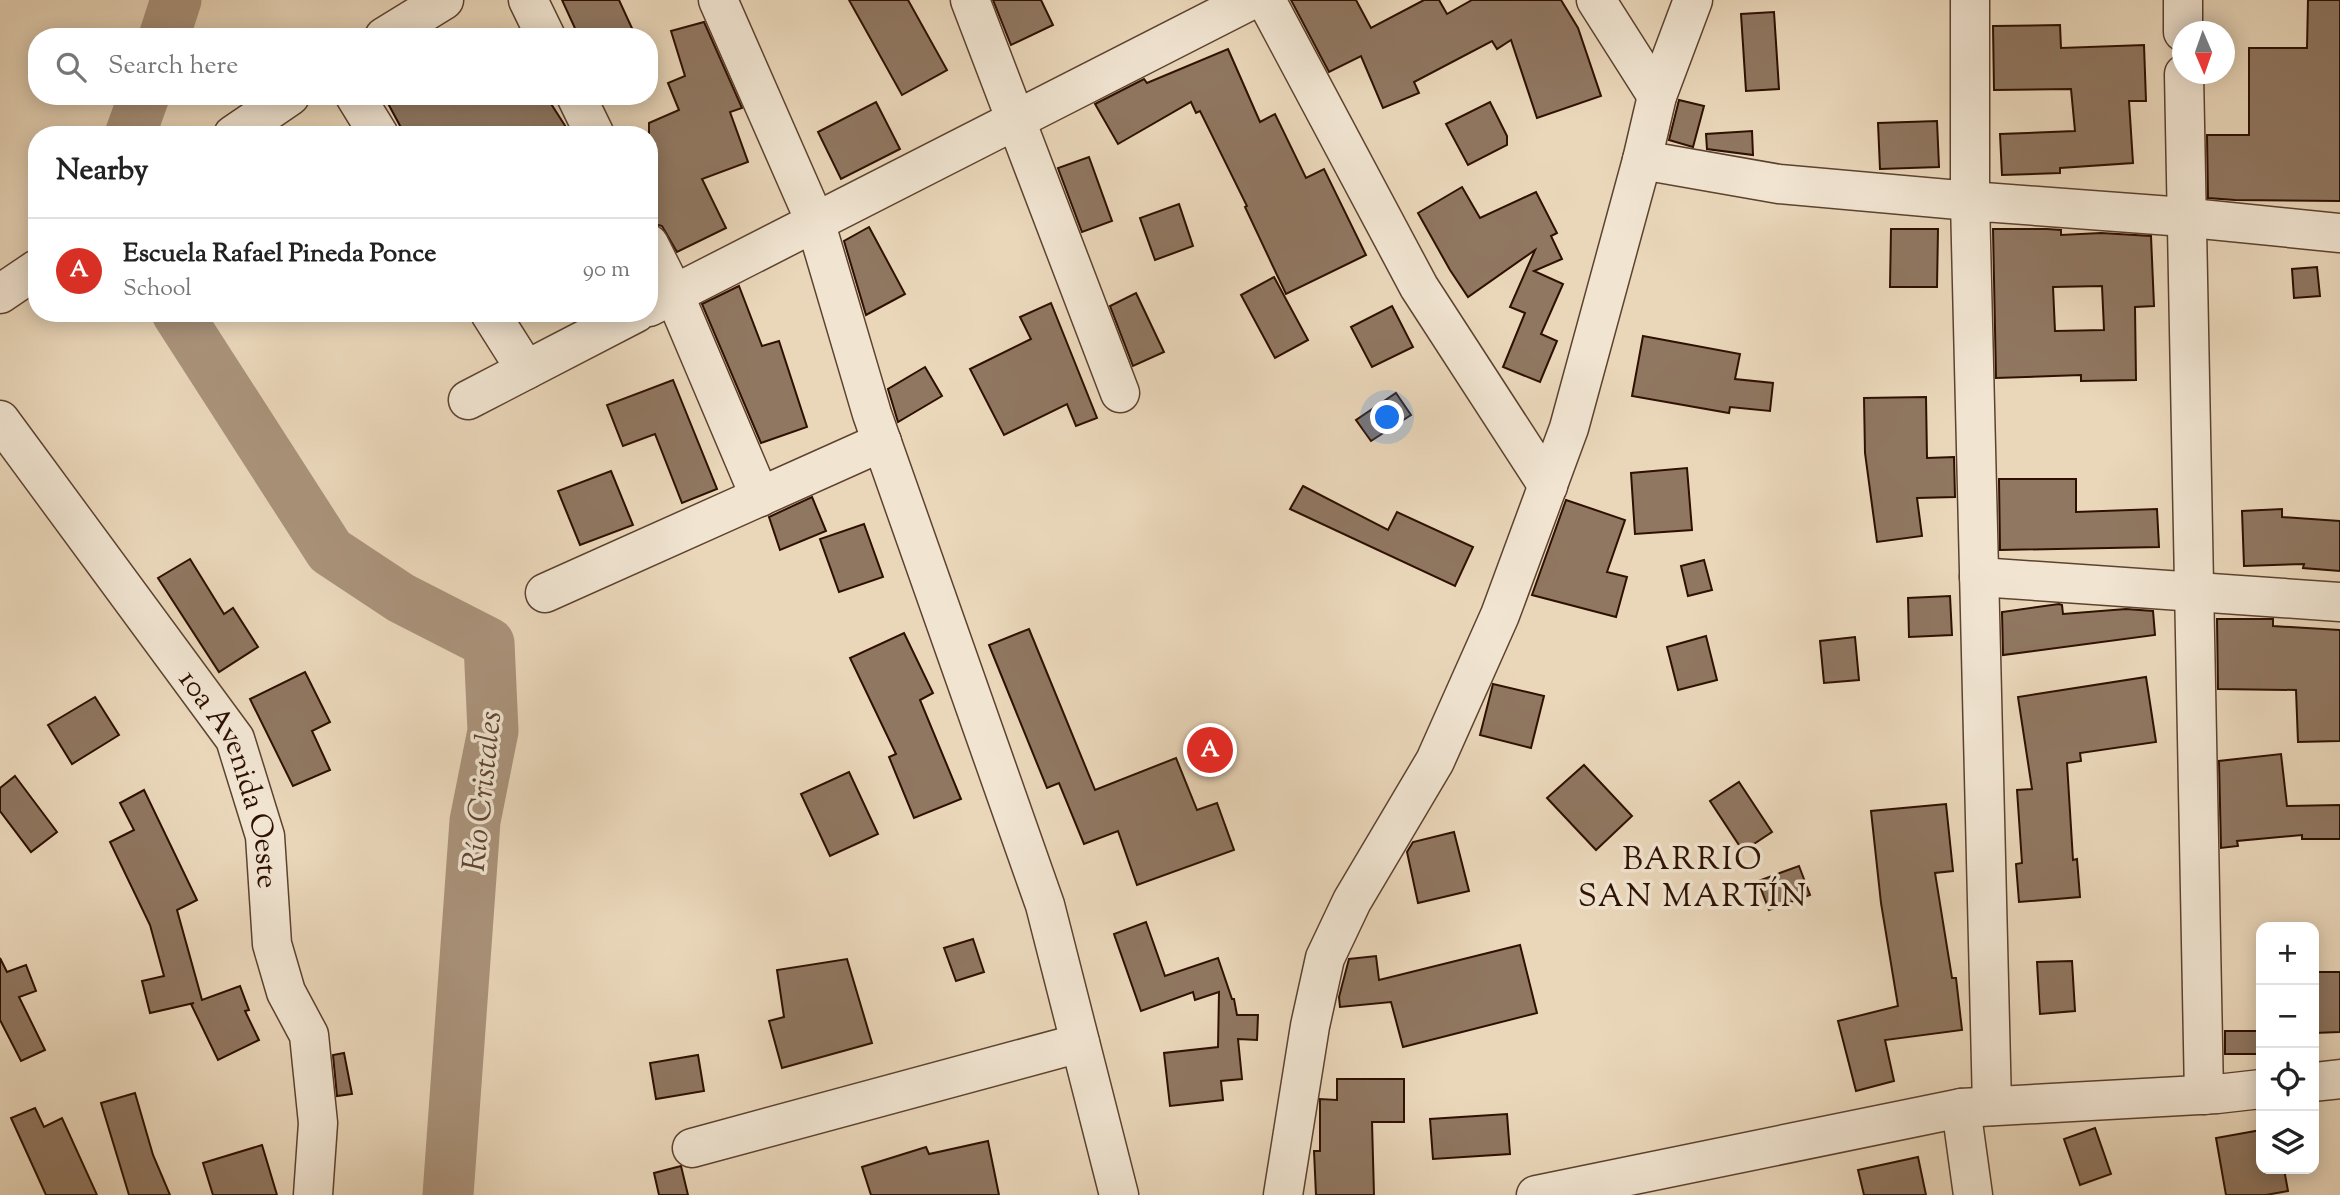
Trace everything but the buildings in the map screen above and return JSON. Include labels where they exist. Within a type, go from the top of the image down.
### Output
[{"type":"street","points":[[399,28],[444,0]]},
{"type":"street","points":[[527,0],[541,28]]},
{"type":"street","points":[[718,0],[815,221],[882,442],[1045,905],[1119,1195]]},
{"type":"street","points":[[970,0],[1120,393]]},
{"type":"street","points":[[662,300],[1251,0]]},
{"type":"street","points":[[1266,0],[1419,287],[1548,485]]},
{"type":"street","points":[[1596,0],[1657,96]]},
{"type":"street","points":[[1283,1195],[1310,1026],[1325,958],[1352,901],[1435,761],[1500,615],[1569,428],[1657,96],[1693,0]]},
{"type":"street","points":[[1970,0],[1970,201],[1979,577],[1976,1107],[1973,1195]]},
{"type":"street","points":[[2183,0],[2183,21]]},
{"type":"street","points":[[2184,84],[2204,1095]]},
{"type":"street","points":[[246,126],[277,105]]},
{"type":"street","points":[[361,105],[373,126]]},
{"type":"street","points":[[580,105],[591,126]]},
{"type":"street","points":[[1642,160],[1779,184],[2340,233]]},
{"type":"street","points":[[0,294],[28,275]]},
{"type":"street","points":[[658,283],[662,300],[760,497]]},
{"type":"street","points":[[496,322],[526,370]]},
{"type":"street","points":[[468,400],[619,322]]},
{"type":"street","name":"10a Avenida Oeste","points":[[0,420],[234,738],[265,836],[272,944],[286,992],[309,1035],[318,1123],[313,1195]]},
{"type":"street","points":[[545,593],[882,442]]},
{"type":"street","points":[[1979,577],[2340,602]]},
{"type":"street","points":[[692,1148],[1080,1043]]},
{"type":"street","points":[[2319,1081],[2340,1079]]},
{"type":"street","points":[[1536,1195],[1976,1107],[2204,1095],[2256,1090]]},
{"type":"waterway","name":"Río Cristales","points":[[167,28],[176,0]]},
{"type":"waterway","name":"Río Cristales","points":[[133,126],[141,105]]},
{"type":"waterway","name":"Río Cristales","points":[[183,322],[330,551],[401,598],[489,643],[493,731],[475,821],[448,1195]]},
{"type":"place","name":"Escuela Rafael Pineda Ponce","points":[[1210,750]]},
{"type":"district","name":"BARRIO SAN MARTÍN","points":[[1693,876]]}]
